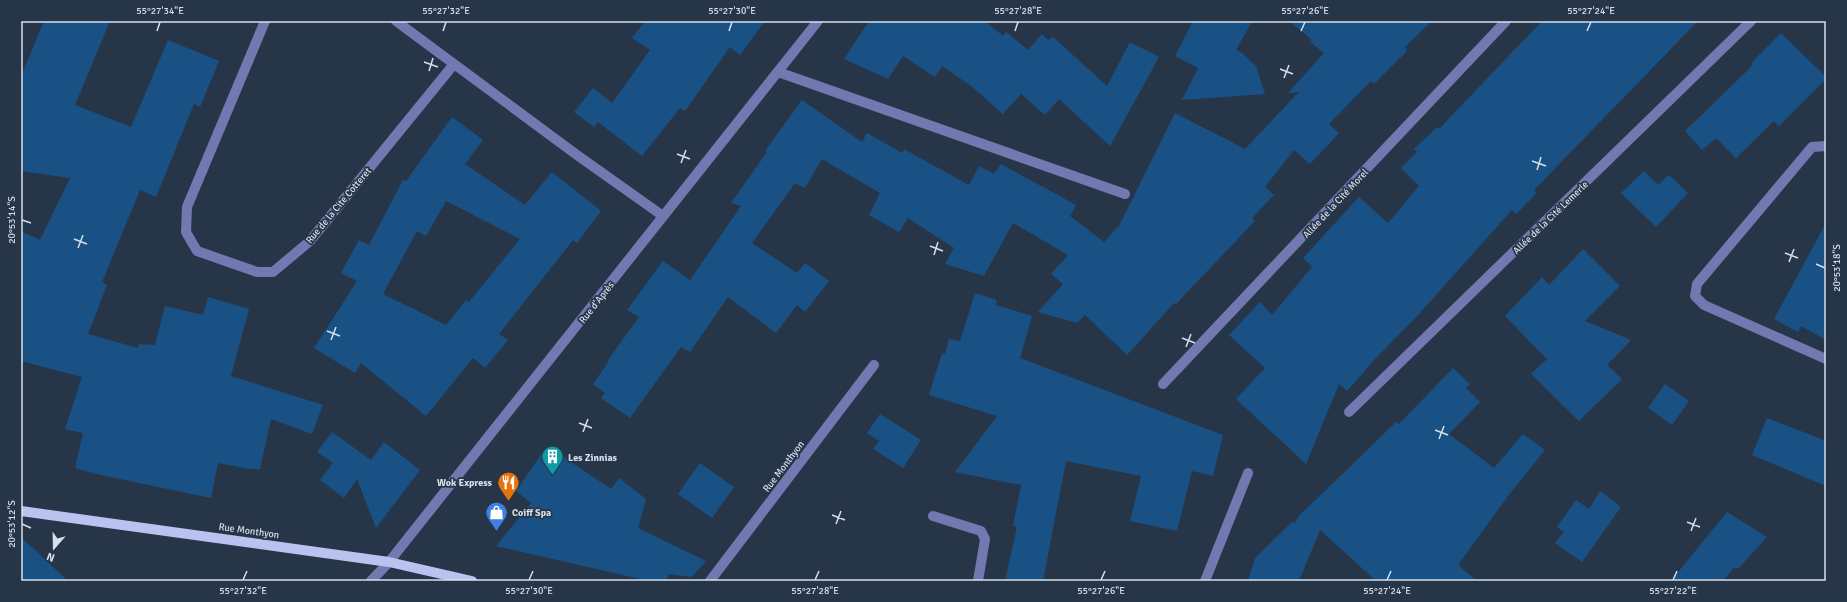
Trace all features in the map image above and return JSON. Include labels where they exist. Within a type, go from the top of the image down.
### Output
[{"type":"main road","name":"Rue Monthyon","points":[[21,511],[389,562],[472,581]]},
{"type":"street","name":"Rue de la Cite Cotteret","points":[[265,21],[187,208],[186,232],[197,251],[257,272],[273,272],[310,241],[454,64]]},
{"type":"street","points":[[396,21],[577,155],[663,216]]},
{"type":"street","name":"Rue d'Après","points":[[370,581],[389,562],[818,21]]},
{"type":"street","name":"Allée de la Cité Morel","points":[[1163,384],[1506,21]]},
{"type":"street","name":"Allée de la Cité Lemerle","points":[[1349,412],[1751,21]]},
{"type":"street","points":[[778,72],[1126,194]]},
{"type":"street","points":[[1826,146],[1812,147],[1697,284],[1695,296],[1704,305],[1826,359]]},
{"type":"street","name":"Rue Monthyon","points":[[710,581],[874,365]]},
{"type":"street","points":[[1205,581],[1248,473]]},
{"type":"street","points":[[933,516],[981,532],[985,539],[978,581]]},
{"type":"building","points":[[44,21],[110,21],[75,105],[131,127],[168,40],[219,61],[200,107],[194,104],[156,197],[140,190],[102,282],[107,285],[88,334],[138,348],[139,344],[155,345],[165,306],[203,315],[208,297],[249,309],[231,376],[323,405],[312,434],[271,419],[260,469],[250,469],[218,463],[211,498],[96,474],[75,468],[83,433],[65,429],[82,377],[21,361],[21,231],[40,240],[70,178],[21,171],[21,76]]},
{"type":"building","points":[[645,21],[765,21],[740,55],[730,47],[685,111],[680,108],[642,156],[598,122],[594,127],[574,112],[593,88],[612,103],[650,50],[632,38]]},
{"type":"building","points":[[869,21],[985,21],[1003,36],[1006,32],[1028,50],[1042,34],[1048,40],[1053,37],[1107,86],[1130,42],[1159,57],[1110,146],[1059,99],[1045,115],[1021,94],[1003,114],[971,86],[942,66],[935,77],[903,56],[888,79],[844,59]]},
{"type":"building","points":[[1193,21],[1252,21],[1236,50],[1242,53],[1256,66],[1265,94],[1182,100],[1198,68],[1175,56]]},
{"type":"building","points":[[1289,21],[1432,21],[1405,47],[1407,51],[1374,84],[1371,81],[1329,124],[1339,133],[1310,164],[1294,150],[1265,187],[1274,195],[1252,218],[1255,221],[1176,304],[1174,303],[1127,355],[1085,315],[1077,323],[1038,312],[1063,284],[1051,274],[1068,255],[1013,223],[984,276],[945,264],[954,248],[908,218],[899,232],[869,215],[880,193],[822,159],[805,188],[795,183],[752,243],[797,273],[805,263],[829,281],[805,312],[797,305],[776,333],[728,297],[690,352],[681,347],[630,418],[601,398],[605,393],[593,384],[609,361],[608,360],[639,317],[627,310],[663,261],[690,280],[741,206],[731,203],[767,152],[765,151],[802,100],[862,142],[867,133],[902,153],[904,149],[969,185],[979,166],[994,174],[1001,164],[1076,205],[1070,216],[1104,242],[1117,227],[1118,228],[1175,113],[1245,149],[1299,92],[1288,93],[1324,53],[1310,42],[1312,40]]},
{"type":"building","points":[[1542,21],[1698,21],[1534,190],[1537,193],[1516,214],[1512,210],[1419,314],[1376,358],[1347,391],[1339,384],[1306,464],[1236,399],[1265,368],[1229,335],[1260,302],[1272,315],[1312,267],[1303,258],[1359,197],[1388,223],[1419,186],[1401,168],[1417,152],[1414,149],[1437,127],[1439,129]]},
{"type":"building","points":[[1781,33],[1826,77],[1826,79],[1779,126],[1774,121],[1736,158],[1716,138],[1702,150],[1685,131],[1753,65],[1751,63]]},
{"type":"building","points":[[452,117],[483,140],[465,164],[525,205],[552,172],[601,211],[577,243],[573,240],[499,334],[508,340],[485,368],[473,358],[426,416],[361,363],[355,373],[314,348],[357,281],[341,273],[359,240],[369,245],[403,180],[406,181]],"holes":[[[446,201],[520,239],[469,302],[466,300],[446,325],[383,294],[417,231],[426,236]]]},
{"type":"building","points":[[1644,171],[1658,185],[1669,175],[1688,193],[1656,227],[1621,193]]},
{"type":"building","points":[[1826,223],[1826,340],[1801,326],[1798,332],[1774,319]]},
{"type":"building","points":[[1583,249],[1620,286],[1585,321],[1631,340],[1607,365],[1622,379],[1579,421],[1531,374],[1547,359],[1505,316],[1542,277],[1549,285]]},
{"type":"building","points":[[975,293],[997,300],[996,305],[1032,316],[1020,358],[1223,435],[1213,476],[1192,471],[1177,531],[1130,521],[1141,476],[1066,461],[1043,581],[1005,581],[1017,527],[1013,526],[1021,485],[955,472],[997,416],[929,395],[942,353],[945,354],[949,339],[960,341]]},
{"type":"building","points":[[1453,368],[1470,384],[1466,388],[1480,402],[1449,434],[1494,468],[1523,434],[1545,450],[1508,496],[1458,565],[1477,581],[1376,581],[1320,530],[1299,581],[1248,581],[1255,558],[1292,522],[1295,523],[1298,517],[1396,422],[1399,424]]},
{"type":"building","points":[[1665,384],[1689,401],[1672,425],[1648,408]]},
{"type":"building","points":[[880,414],[921,440],[903,468],[873,449],[879,441],[867,433]]},
{"type":"building","points":[[1767,418],[1826,441],[1826,486],[1752,455]]},
{"type":"building","points":[[332,432],[371,460],[384,442],[420,470],[376,528],[357,479],[344,498],[320,480],[333,463],[317,452]]},
{"type":"building","points":[[547,446],[611,489],[619,478],[646,499],[638,528],[706,561],[692,577],[668,574],[667,581],[649,581],[496,546],[531,503],[516,491]]},
{"type":"building","points":[[700,463],[734,487],[712,518],[678,494]]},
{"type":"building","points":[[1600,491],[1621,507],[1582,562],[1555,543],[1564,532],[1557,527],[1576,500],[1589,509]]},
{"type":"building","points":[[1727,512],[1767,537],[1738,569],[1734,567],[1723,581],[1671,581]]},
{"type":"building","points":[[21,537],[68,581],[21,581]]},
{"type":"place","name":"Les Zinnias","points":[[552,476]]},
{"type":"place","name":"Wok Express","points":[[508,502]]},
{"type":"place","name":"Coiff Spa","points":[[496,532]]}]
